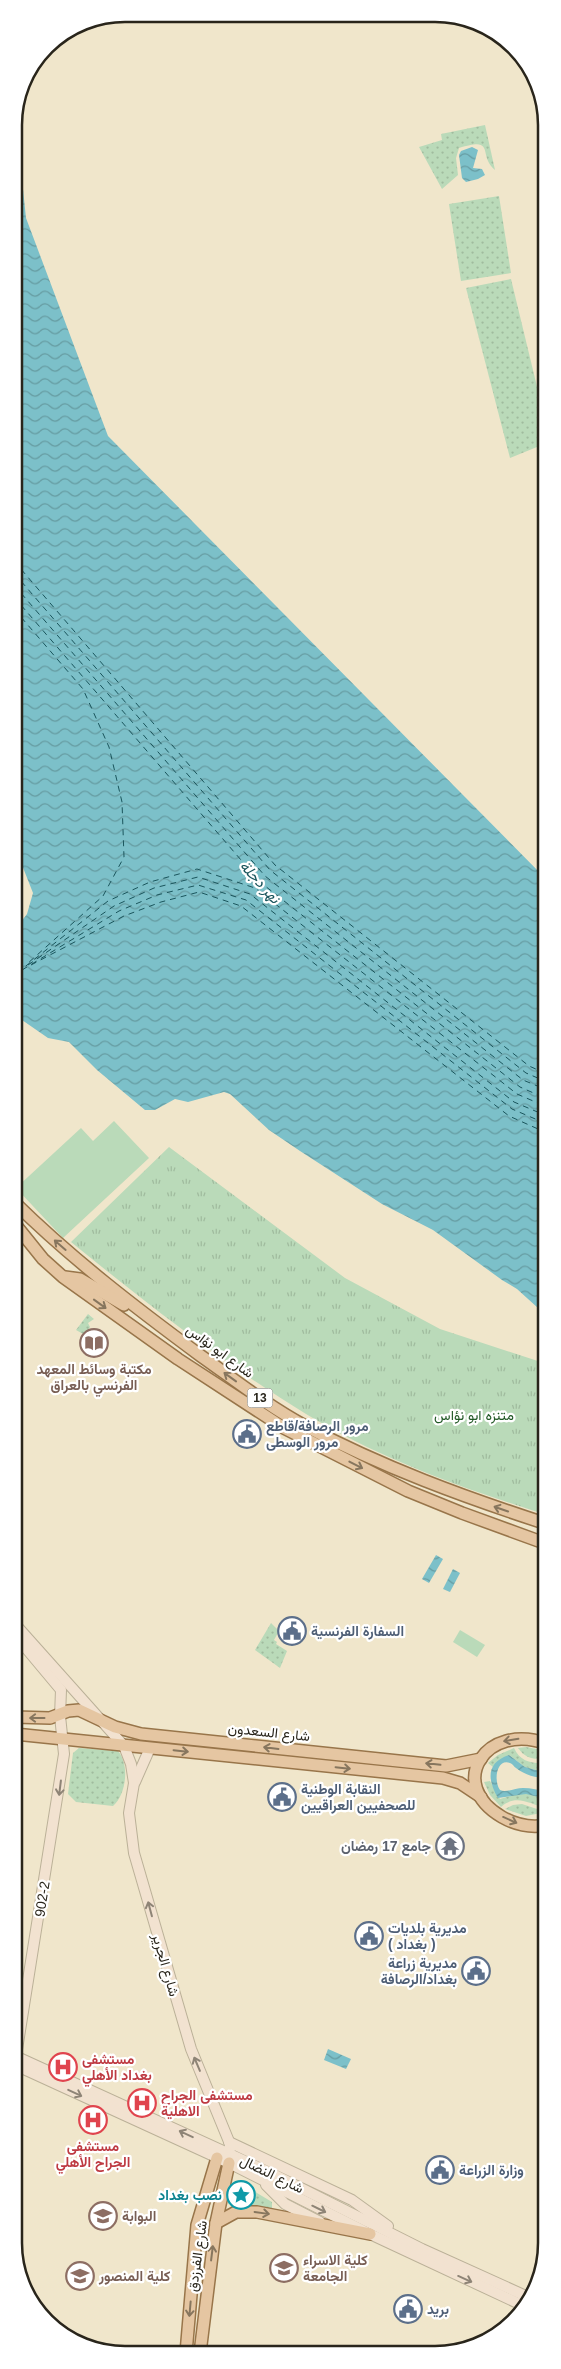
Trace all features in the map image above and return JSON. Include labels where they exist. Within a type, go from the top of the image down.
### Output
[{"type":"main road","name":"شارع ابو نؤاس","points":[[22,1210],[76,1260],[139,1310],[272,1406],[320,1434],[458,1494],[538,1521]]},
{"type":"main road","name":"شارع ابو نؤاس","points":[[22,1234],[43,1259],[63,1277],[154,1343],[267,1417],[316,1445],[435,1502],[538,1541]]},
{"type":"main road","points":[[63,1277],[72,1270],[76,1260]]},
{"type":"main road","points":[[63,1277],[80,1279],[128,1307],[139,1310]]},
{"type":"main road","points":[[154,1343],[163,1328]]},
{"type":"main road","name":"شارع الجرير","points":[[22,1633],[124,1746],[131,1764],[134,1783]]},
{"type":"main road","name":"902-2","points":[[22,1645],[61,1690],[60,1716],[64,1754],[22,2014]]},
{"type":"main road","name":"شارع السعدون","points":[[22,1718],[37,1719],[60,1716],[68,1711],[79,1710],[115,1728],[132,1732],[446,1766],[481,1759]]},
{"type":"main road","name":"شارع السعدون","points":[[22,1735],[443,1778],[460,1783],[481,1797],[493,1811],[509,1821],[528,1826],[538,1825]]},
{"type":"main road","points":[[481,1797],[476,1786],[475,1773],[481,1759],[491,1748],[507,1740],[527,1739],[538,1742]]},
{"type":"main road","name":"شارع الجرير","points":[[150,1748],[134,1783],[129,1813],[134,1853],[191,2049],[229,2142],[225,2156]]},
{"type":"main road","name":"شارع النضال","points":[[22,2059],[225,2156],[263,2181],[370,2234],[519,2304]]},
{"type":"main road","name":"شارع النضال","points":[[22,2067],[296,2186],[524,2295]]},
{"type":"main road","points":[[229,2142],[352,2200],[387,2225],[397,2236]]},
{"type":"main road","name":"شارع الفرزدق","points":[[201,2346],[225,2156]]},
{"type":"main road","name":"شارع الفرزدق","points":[[187,2346],[197,2225],[225,2156]]},
{"type":"main road","points":[[296,2186],[301,2176]]},
{"type":"main road","points":[[263,2181],[285,2204],[326,2225]]},
{"type":"main road","points":[[216,2223],[236,2212],[257,2212],[370,2234]]},
{"type":"green space","points":[[485,125],[495,170],[487,159],[482,146],[478,144],[459,148],[456,158],[458,175],[442,189],[419,147],[442,140],[441,134]]},
{"type":"green space","points":[[499,196],[511,273],[461,281],[449,204]]},
{"type":"green space","points":[[511,279],[538,391],[538,446],[510,458],[466,288]]},
{"type":"green space","points":[[114,1121],[149,1158],[63,1238],[22,1195],[22,1182],[81,1128],[93,1141]]},
{"type":"green space","name":"متنزه ابو نؤاس","points":[[169,1147],[345,1278],[440,1329],[538,1361],[538,1512],[485,1495],[393,1459],[306,1414],[245,1375],[186,1332],[71,1242]]},
{"type":"green space","points":[[88,1314],[94,1319],[88,1323],[90,1327],[87,1332],[91,1334],[86,1342],[82,1339],[85,1335],[76,1330]]},
{"type":"green space","points":[[271,1623],[279,1631],[274,1640],[277,1642],[276,1644],[287,1651],[280,1668],[255,1650]]},
{"type":"green space","points":[[460,1630],[485,1645],[477,1657],[453,1642]]},
{"type":"green space","points":[[526,1747],[538,1749],[538,1759],[531,1758],[518,1748]]},
{"type":"green space","points":[[79,1748],[118,1751],[122,1757],[125,1780],[121,1795],[113,1806],[76,1802],[68,1794],[73,1753]]},
{"type":"green space","points":[[514,1748],[523,1759],[538,1763],[538,1771],[525,1767],[509,1755],[493,1767],[488,1763],[498,1755]]},
{"type":"green space","points":[[490,1781],[500,1799],[518,1794],[538,1795],[538,1805],[518,1800],[501,1807],[490,1795],[484,1782]]},
{"type":"green space","points":[[522,1804],[538,1809],[538,1814],[526,1816],[505,1809],[513,1805]]},
{"type":"green space","points":[[246,2182],[257,2193],[272,2202],[272,2209],[228,2204],[233,2184]]},
{"type":"water","points":[[472,147],[478,150],[473,168],[482,169],[485,175],[466,182],[462,178],[459,155],[461,151]]},
{"type":"water","name":"نهر دجلة","points":[[23,189],[26,218],[108,436],[538,871],[538,1308],[517,1289],[433,1230],[382,1204],[269,1130],[230,1094],[224,1092],[188,1102],[175,1099],[155,1110],[145,1110],[97,1070],[69,1042],[48,1038],[23,1020],[23,920],[27,914],[33,893],[23,867]]},
{"type":"water","points":[[436,1555],[443,1559],[429,1583],[422,1579]]},
{"type":"water","points":[[453,1569],[460,1573],[450,1592],[443,1589]]},
{"type":"water","points":[[509,1755],[525,1767],[538,1771],[538,1777],[527,1774],[515,1768],[511,1763],[506,1762],[499,1767],[498,1771],[497,1781],[500,1790],[535,1789],[538,1790],[538,1797],[526,1794],[498,1798],[492,1785],[491,1773],[492,1768],[501,1758]]},
{"type":"water","points":[[328,2049],[351,2059],[346,2069],[324,2060]]},
{"type":"ferry route","points":[[23,571],[275,865],[529,1066],[538,1070]]},
{"type":"ferry route","points":[[23,583],[270,870],[526,1073],[538,1078]]},
{"type":"ferry route","points":[[23,595],[265,876],[523,1080],[538,1086]]},
{"type":"ferry route","points":[[23,607],[260,882],[520,1087],[538,1095]]},
{"type":"ferry route","points":[[23,619],[83,689],[109,747],[122,802],[124,857],[103,896],[27,964]]},
{"type":"ferry route","points":[[23,969],[108,901],[150,882],[197,869],[255,888],[517,1094],[538,1103]]},
{"type":"ferry route","points":[[28,965],[114,906],[154,888],[198,877],[250,894],[514,1102],[538,1112]]},
{"type":"ferry route","points":[[23,970],[119,911],[157,895],[198,885],[246,900],[512,1109],[538,1120]]},
{"type":"ferry route","points":[[31,965],[124,916],[161,902],[199,892],[241,906],[509,1116],[538,1129]]},
{"type":"place","name":"مكتبة وسائط المعهد الفرنسي بالعراق","points":[[94,1343]]},
{"type":"place","name":"مرور الرصافة/قاطع مرور الوسطى","points":[[247,1434]]},
{"type":"place","name":"السفارة الفرنسية","points":[[292,1631]]},
{"type":"place","name":"النقابة الوطنية للصحفيين العراقيين","points":[[282,1797]]},
{"type":"place","name":"جامع 17 رمضان","points":[[450,1846]]},
{"type":"place","name":"مديرية بلديات ( بغداد )","points":[[369,1936]]},
{"type":"place","name":"مديرية زراعة بغداد/الرصافة","points":[[476,1971]]},
{"type":"place","name":"مستشفى بغداد الأهلي","points":[[63,2067]]},
{"type":"place","name":"مستشفى الجراح الاهلية","points":[[142,2103]]},
{"type":"place","name":"مستشفى الجراح الأهلي","points":[[93,2120]]},
{"type":"place","name":"وزارة الزراعة","points":[[440,2170]]},
{"type":"place","name":"نصب بغداد","points":[[241,2195]]},
{"type":"place","name":"البوابة","points":[[103,2216]]},
{"type":"place","name":"كلية الاسراء الجامعة","points":[[284,2268]]},
{"type":"place","name":"كلية المنصور","points":[[80,2276]]},
{"type":"place","name":"بريد","points":[[408,2309]]}]
